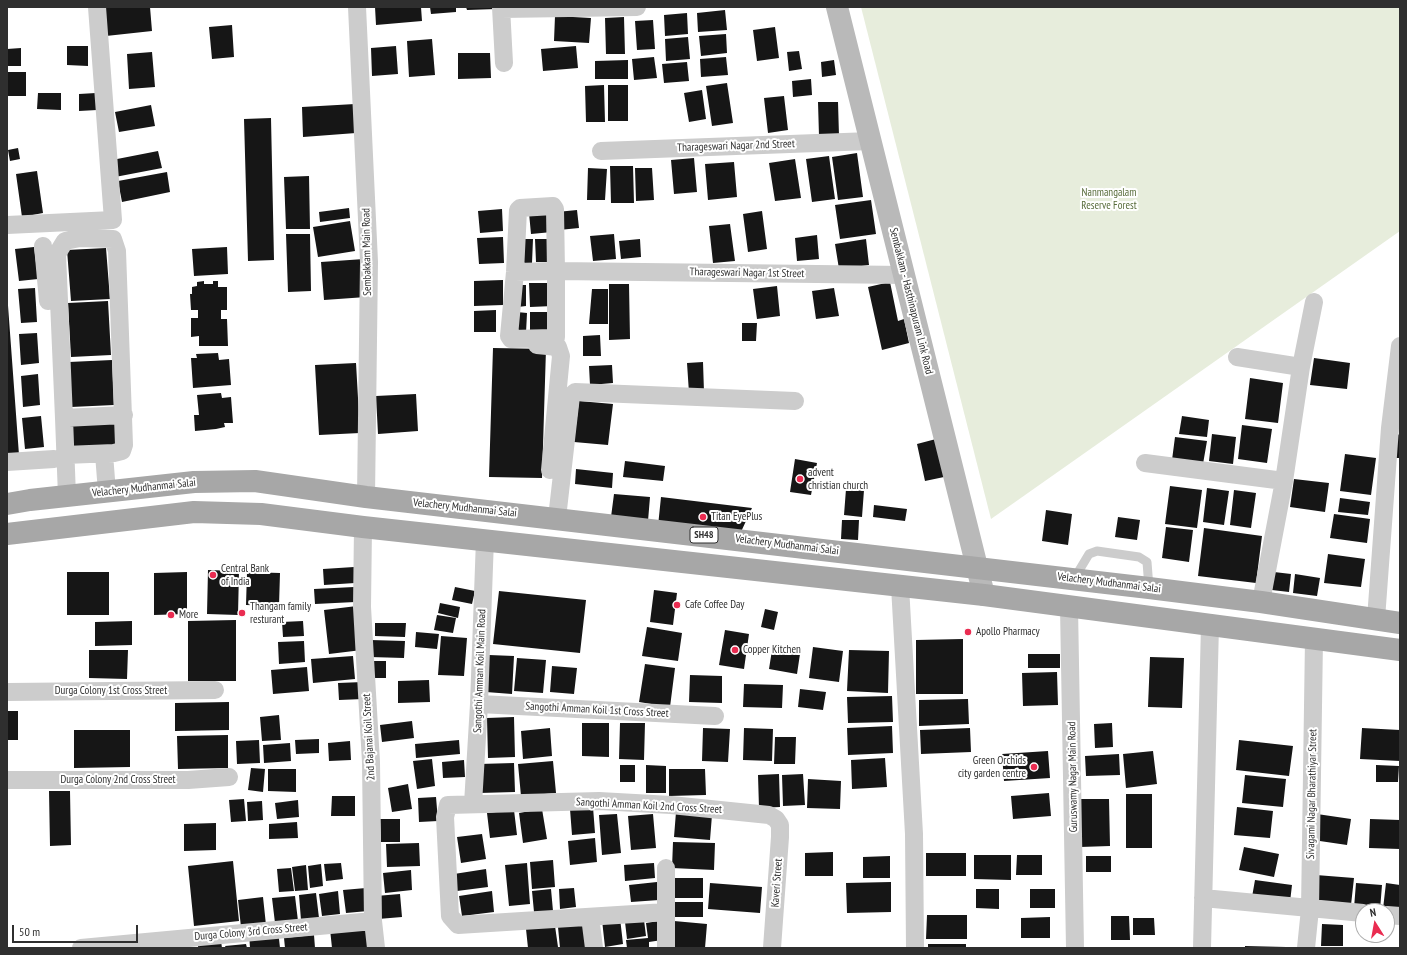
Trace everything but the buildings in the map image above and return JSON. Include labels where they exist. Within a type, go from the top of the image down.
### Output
[{"type":"main road","name":"Velachery Mudhanmai Salai","points":[[7,504],[194,482],[255,481],[366,497],[1149,588],[1261,602],[1400,623]]},
{"type":"main road","points":[[363,527],[366,497]]},
{"type":"main road","points":[[7,534],[194,512],[262,514],[363,527],[485,539],[984,595],[1400,650]]},
{"type":"street","points":[[7,225],[113,220],[97,7]]},
{"type":"street","name":"Sembakkam Main Road","points":[[357,7],[369,262],[366,497]]},
{"type":"street","points":[[504,63],[501,8],[637,7]]},
{"type":"street","name":"Sembakkam - Hasthinapuram Link Road","points":[[837,7],[984,595]]},
{"type":"street","name":"Tharageswari Nagar 2nd Street","points":[[601,151],[870,141]]},
{"type":"street","points":[[553,206],[555,209],[556,271],[556,337],[511,339],[508,336],[515,272],[518,210],[520,208],[553,206]]},
{"type":"street","points":[[7,462],[104,454],[122,451],[124,445],[124,415],[117,251],[113,239],[80,238],[65,241],[57,254],[64,418],[59,457]]},
{"type":"street","points":[[43,246],[50,319],[61,497]]},
{"type":"street","name":"Tharageswari Nagar 1st Street","points":[[515,272],[590,271],[904,275]]},
{"type":"street","points":[[1261,602],[1284,481],[1301,367],[1314,302]]},
{"type":"street","points":[[517,344],[554,346],[558,347],[561,351],[551,518]]},
{"type":"street","points":[[1376,619],[1390,428],[1400,346]]},
{"type":"street","points":[[1237,357],[1301,367]]},
{"type":"street","points":[[551,518],[571,396],[575,392],[795,401]]},
{"type":"street","points":[[64,418],[124,415]]},
{"type":"street","points":[[104,454],[107,492]]},
{"type":"street","points":[[1145,463],[1284,481]]},
{"type":"street","name":"2nd Bajanai Koil Street","points":[[363,527],[362,607],[371,762],[373,921],[376,948]]},
{"type":"street","name":"Sangothi Amman Koil Main Road","points":[[473,804],[479,704],[485,539]]},
{"type":"street","points":[[900,586],[914,834],[915,948]]},
{"type":"street","name":"Guruswamy Nagar Main Road","points":[[1069,606],[1075,948]]},
{"type":"street","points":[[1202,948],[1210,625]]},
{"type":"street","name":"Sivagami Nagar Bharathiyar Street","points":[[1306,948],[1310,910],[1314,639]]},
{"type":"street","name":"Durga Colony 1st Cross Street","points":[[7,692],[215,690]]},
{"type":"street","name":"Sangothi Amman Koil 1st Cross Street","points":[[479,704],[715,716]]},
{"type":"street","name":"Durga Colony 2nd Cross Street","points":[[7,780],[188,780],[229,777]]},
{"type":"street","name":"Sangothi Amman Koil 2nd Cross Street","points":[[590,917],[458,925],[450,916],[445,817],[448,805],[599,801],[761,813],[770,815],[776,819]]},
{"type":"street","name":"Kaveri Street","points":[[772,948],[780,837],[780,825],[776,819]]},
{"type":"street","points":[[666,868],[666,948]]},
{"type":"street","points":[[1203,898],[1310,910],[1355,913]]},
{"type":"street","points":[[594,948],[590,917],[666,912]]},
{"type":"street","name":"Durga Colony 3rd Cross Street","points":[[81,948],[373,921]]},
{"type":"lane","points":[[1074,579],[1089,554],[1098,551],[1139,557],[1146,562],[1149,588]]},
{"type":"green space","name":"Nanmangalam Reserve Forest","points":[[861,7],[1400,7],[1400,231],[991,519]]},
{"type":"place","name":"advent christian church","points":[[800,479]]},
{"type":"place","name":"Titan EyePlus","points":[[703,517]]},
{"type":"place","name":"Central Bank of India","points":[[213,575]]},
{"type":"place","name":"Cafe Coffee Day","points":[[677,605]]},
{"type":"place","name":"Thangam family resturant","points":[[242,613]]},
{"type":"place","name":"More","points":[[171,615]]},
{"type":"place","name":"Apollo Pharmacy","points":[[968,632]]},
{"type":"place","name":"Copper Kitchen","points":[[735,650]]},
{"type":"place","name":"Green Orchids city garden centre","points":[[1034,767]]}]
